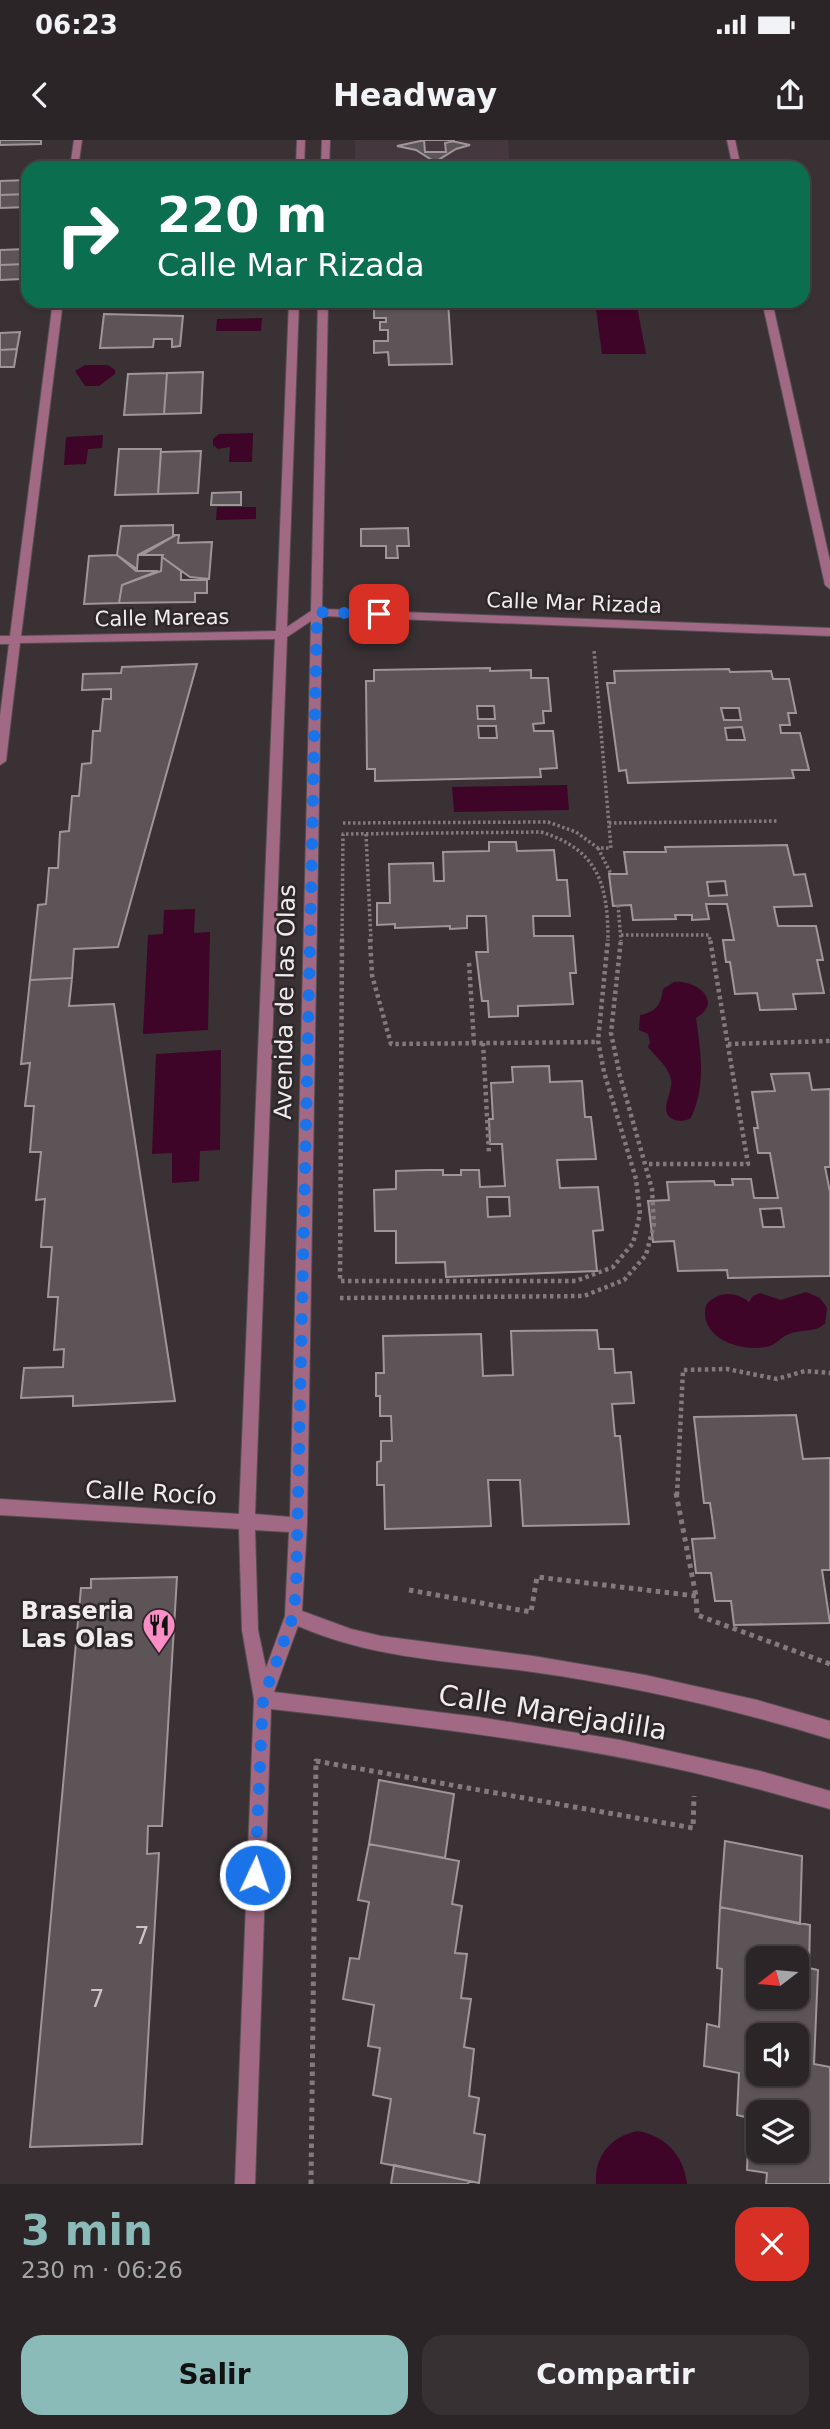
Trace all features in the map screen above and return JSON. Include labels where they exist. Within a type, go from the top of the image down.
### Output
[{"type":"street","points":[[75,161],[78,140]]},
{"type":"street","points":[[300,161],[301,140]]},
{"type":"street","points":[[325,161],[326,140]]},
{"type":"street","points":[[731,140],[736,161]]},
{"type":"street","points":[[0,761],[57,308]]},
{"type":"street","name":"Avenida de las Olas","points":[[245,2184],[263,1699],[250,1630],[247,1522],[295,308]]},
{"type":"street","name":"Avenida de las Olas","points":[[263,1699],[293,1616],[299,1525],[323,308]]},
{"type":"street","points":[[769,308],[830,585]]},
{"type":"street","points":[[282,635],[317,612]]},
{"type":"street","name":"Calle Mar Rizada","points":[[317,612],[830,632]]},
{"type":"street","name":"Calle Mareas","points":[[0,640],[282,635]]},
{"type":"street","name":"Calle Rocío","points":[[0,1507],[299,1525]]},
{"type":"street","name":"Calle Marejadilla","points":[[293,1616],[346,1637],[388,1647],[533,1664],[667,1688],[780,1714],[830,1730]]},
{"type":"street","name":"Calle Marejadilla","points":[[263,1699],[526,1731],[611,1746],[771,1782],[830,1800]]},
{"type":"path","points":[[594,646],[611,848],[598,848]]},
{"type":"path","points":[[609,823],[779,821]]},
{"type":"path","points":[[343,823],[548,822],[576,832],[598,848],[611,874]]},
{"type":"path","points":[[541,832],[561,835],[575,843],[587,855],[597,872],[606,912],[607,963],[598,1015],[598,1042],[604,1072],[634,1164],[640,1216],[638,1233],[622,1261],[595,1277],[576,1281],[340,1281],[343,834],[541,832]]},
{"type":"path","points":[[366,834],[372,975],[391,1044],[598,1042]]},
{"type":"path","points":[[340,1298],[584,1296],[604,1292],[635,1272],[646,1256],[653,1237],[655,1217],[649,1164],[618,1070],[612,1041],[611,1017],[620,965],[618,905]]},
{"type":"path","points":[[621,935],[709,935],[748,1164],[649,1164]]},
{"type":"path","points":[[469,963],[474,1043]]},
{"type":"path","points":[[728,1044],[830,1041]]},
{"type":"path","points":[[483,1043],[489,1153]]},
{"type":"path","points":[[830,1373],[805,1371],[777,1379],[727,1369],[684,1370],[676,1492],[696,1596],[697,1615],[830,1664]]},
{"type":"path","points":[[409,1590],[531,1612],[537,1577],[696,1596]]},
{"type":"path","points":[[312,2184],[316,1761],[693,1828],[694,1790],[707,1794]]},
{"type":"shaded area","points":[[355,140],[508,140],[510,161],[355,161]]},
{"type":"shaded area","points":[[596,308],[637,308],[646,354],[602,354]]},
{"type":"shaded area","points":[[262,318],[261,331],[216,331],[217,319]]},
{"type":"shaded area","points":[[85,365],[108,365],[115,370],[115,374],[99,386],[85,386],[75,371]]},
{"type":"shaded area","points":[[253,433],[252,462],[229,462],[230,447],[218,449],[213,445],[213,439],[219,434]]},
{"type":"shaded area","points":[[103,435],[102,448],[88,449],[86,464],[64,465],[66,437]]},
{"type":"shaded area","points":[[217,507],[256,507],[256,519],[216,520]]},
{"type":"shaded area","points":[[567,785],[569,810],[454,812],[452,787]]},
{"type":"shaded area","points":[[195,909],[194,933],[210,932],[208,1030],[143,1034],[148,935],[163,934],[164,910]]},
{"type":"shaded area","points":[[674,982],[683,982],[698,988],[704,993],[708,1005],[696,1018],[701,1056],[696,1106],[691,1118],[681,1121],[669,1117],[667,1113],[671,1079],[665,1066],[648,1047],[648,1034],[639,1030],[640,1015],[657,1007],[663,989]]},
{"type":"shaded area","points":[[221,1050],[220,1150],[200,1151],[199,1181],[172,1183],[172,1153],[152,1154],[156,1054]]},
{"type":"shaded area","points":[[806,1292],[820,1298],[827,1308],[825,1324],[817,1329],[789,1334],[766,1347],[745,1347],[723,1340],[708,1326],[705,1316],[706,1305],[721,1295],[732,1294],[749,1302],[753,1296],[760,1293],[781,1300]]},
{"type":"shaded area","points":[[638,2131],[657,2137],[671,2148],[682,2164],[687,2184],[596,2184],[598,2165],[606,2149],[620,2137]]},
{"type":"building","points":[[0,140],[41,140],[41,144],[0,145]]},
{"type":"building","points":[[424,140],[454,141],[445,143],[446,152],[425,152]]},
{"type":"building","points":[[425,140],[447,140],[470,145],[456,149],[437,161],[416,150],[397,146]]},
{"type":"building","points":[[21,180],[21,194],[0,195],[0,181]]},
{"type":"building","points":[[21,194],[21,207],[0,208],[0,195]]},
{"type":"building","points":[[21,249],[21,264],[0,265],[0,250]]},
{"type":"building","points":[[21,264],[21,279],[0,280],[0,265]]},
{"type":"building","points":[[374,308],[448,308],[452,364],[389,365],[388,352],[374,353],[374,341],[388,341],[388,330],[380,330],[380,322],[386,322],[386,318],[374,318]]},
{"type":"building","points":[[104,314],[183,316],[180,346],[172,347],[172,339],[154,339],[153,347],[100,348]]},
{"type":"building","points":[[20,332],[17,349],[0,350],[0,333]]},
{"type":"building","points":[[17,349],[14,367],[0,367],[0,350]]},
{"type":"building","points":[[203,372],[201,413],[164,414],[167,373]]},
{"type":"building","points":[[167,373],[164,414],[124,415],[128,374]]},
{"type":"building","points":[[119,449],[161,449],[158,494],[115,495]]},
{"type":"building","points":[[201,451],[198,493],[158,494],[161,452]]},
{"type":"building","points":[[241,492],[241,505],[211,505],[212,493]]},
{"type":"building","points":[[173,525],[173,535],[176,535],[138,555],[137,569],[117,555],[121,526]]},
{"type":"building","points":[[408,528],[409,546],[397,546],[398,558],[386,558],[386,546],[361,546],[361,529]]},
{"type":"building","points":[[179,535],[178,543],[212,542],[209,579],[190,577],[162,557],[163,555],[142,555]]},
{"type":"building","points":[[117,555],[136,571],[158,571],[122,585],[119,603],[84,604],[89,556]]},
{"type":"building","points":[[162,557],[181,571],[181,580],[207,580],[207,593],[195,593],[195,602],[119,603],[122,585],[161,571]]},
{"type":"building","points":[[197,664],[118,947],[74,949],[72,978],[30,980],[38,905],[46,904],[49,868],[58,868],[60,832],[69,831],[72,796],[79,796],[82,764],[91,763],[93,731],[100,731],[103,699],[111,699],[111,689],[82,690],[83,674],[121,673],[122,667]]},
{"type":"building","points":[[490,668],[490,671],[531,670],[531,678],[548,678],[551,711],[543,711],[544,723],[533,724],[534,731],[553,731],[557,768],[540,769],[541,777],[375,781],[375,769],[367,769],[366,681],[374,681],[374,670]],"holes":[[[477,706],[494,706],[495,719],[478,719]],[[478,726],[496,726],[497,738],[479,738]]]},
{"type":"building","points":[[729,669],[730,672],[771,671],[773,679],[789,679],[796,713],[788,713],[790,725],[780,725],[781,733],[800,733],[809,770],[792,770],[794,778],[628,783],[626,770],[619,771],[607,683],[615,683],[614,671]],"holes":[[[721,708],[739,708],[741,720],[724,720]],[[742,727],[745,740],[727,740],[725,728]]]},
{"type":"building","points":[[489,842],[516,842],[517,851],[554,850],[557,880],[567,880],[570,916],[533,916],[534,936],[573,936],[576,973],[570,973],[573,1004],[518,1006],[518,1016],[489,1017],[488,1001],[482,1001],[476,952],[488,952],[486,916],[467,916],[467,928],[395,928],[395,924],[377,925],[377,903],[390,903],[389,864],[433,863],[434,881],[444,881],[443,852],[489,851]]},
{"type":"building","points":[[787,845],[794,875],[805,874],[812,906],[774,907],[778,926],[816,926],[823,960],[817,960],[824,993],[793,994],[796,1009],[760,1010],[757,993],[735,994],[723,940],[734,940],[727,904],[706,904],[709,919],[692,920],[692,915],[675,915],[676,919],[633,920],[631,905],[613,906],[609,874],[627,874],[624,852],[666,852],[665,847]],"holes":[[[725,881],[727,895],[709,896],[707,882]]]},
{"type":"building","points":[[72,978],[69,1006],[114,1004],[175,1401],[73,1406],[73,1396],[21,1398],[24,1368],[63,1367],[64,1349],[54,1350],[58,1297],[48,1297],[52,1247],[41,1247],[45,1199],[36,1200],[41,1152],[30,1152],[34,1106],[25,1106],[30,1063],[21,1064],[30,980]]},
{"type":"building","points":[[549,1066],[550,1082],[582,1081],[585,1117],[591,1117],[596,1159],[557,1160],[560,1188],[598,1187],[603,1230],[593,1231],[597,1271],[446,1277],[445,1262],[396,1263],[396,1231],[375,1231],[374,1190],[396,1189],[396,1171],[427,1170],[443,1170],[443,1175],[461,1175],[461,1170],[479,1170],[480,1187],[505,1186],[502,1144],[490,1144],[489,1119],[493,1119],[491,1083],[513,1082],[512,1067]],"holes":[[[487,1197],[509,1197],[510,1216],[488,1217]]]},
{"type":"building","points":[[809,1073],[812,1090],[830,1089],[830,1167],[825,1167],[830,1192],[830,1276],[728,1278],[727,1270],[678,1271],[674,1241],[653,1242],[648,1201],[669,1200],[667,1182],[714,1181],[715,1185],[733,1185],[732,1179],[751,1179],[754,1198],[778,1198],[770,1153],[758,1153],[754,1128],[758,1128],[752,1092],[775,1091],[771,1074]],"holes":[[[781,1208],[784,1227],[763,1227],[760,1209]]]},
{"type":"building","points":[[597,1330],[599,1349],[613,1349],[615,1373],[631,1372],[634,1403],[612,1404],[615,1436],[620,1436],[629,1524],[523,1526],[520,1480],[488,1480],[491,1526],[385,1529],[384,1485],[377,1485],[377,1462],[381,1461],[381,1441],[392,1441],[391,1416],[380,1416],[380,1396],[376,1396],[376,1373],[384,1373],[383,1336],[481,1334],[483,1376],[513,1375],[511,1331]]},
{"type":"building","points":[[796,1415],[803,1459],[830,1458],[830,1570],[822,1570],[830,1623],[734,1625],[731,1601],[715,1601],[711,1573],[696,1573],[692,1539],[715,1538],[710,1503],[704,1503],[694,1417]]},
{"type":"building","points":[[177,1577],[162,1826],[148,1826],[147,1854],[159,1853],[142,2144],[30,2147],[81,1588],[91,1588],[91,1579]]},
{"type":"building","points":[[379,1780],[454,1794],[445,1858],[369,1844]]},
{"type":"building","points":[[725,1841],[802,1856],[800,1924],[720,1907]]},
{"type":"building","points":[[369,1844],[459,1861],[452,1904],[462,1906],[455,1953],[467,1954],[461,1998],[471,1999],[464,2047],[474,2049],[469,2096],[479,2098],[474,2133],[485,2135],[479,2183],[381,2163],[391,2099],[373,2095],[380,2048],[368,2046],[374,2005],[343,1999],[350,1958],[359,1959],[369,1902],[358,1900]]},
{"type":"building","points":[[720,1907],[810,1925],[809,1968],[818,1970],[814,2064],[830,2067],[830,2184],[766,2184],[767,2173],[747,2170],[747,2163],[809,2163],[809,2100],[746,2100],[746,2117],[737,2115],[739,2073],[704,2066],[707,2024],[719,2027],[722,1969],[717,1968]]},
{"type":"building","points":[[394,2165],[469,2181],[468,2184],[391,2184]]},
{"type":"place","name":"Braseria Las Olas","points":[[159,1655]]},
{"type":"route","points":[[255,1875],[263,1699],[293,1616],[296,1591],[317,612],[379,614]]}]
